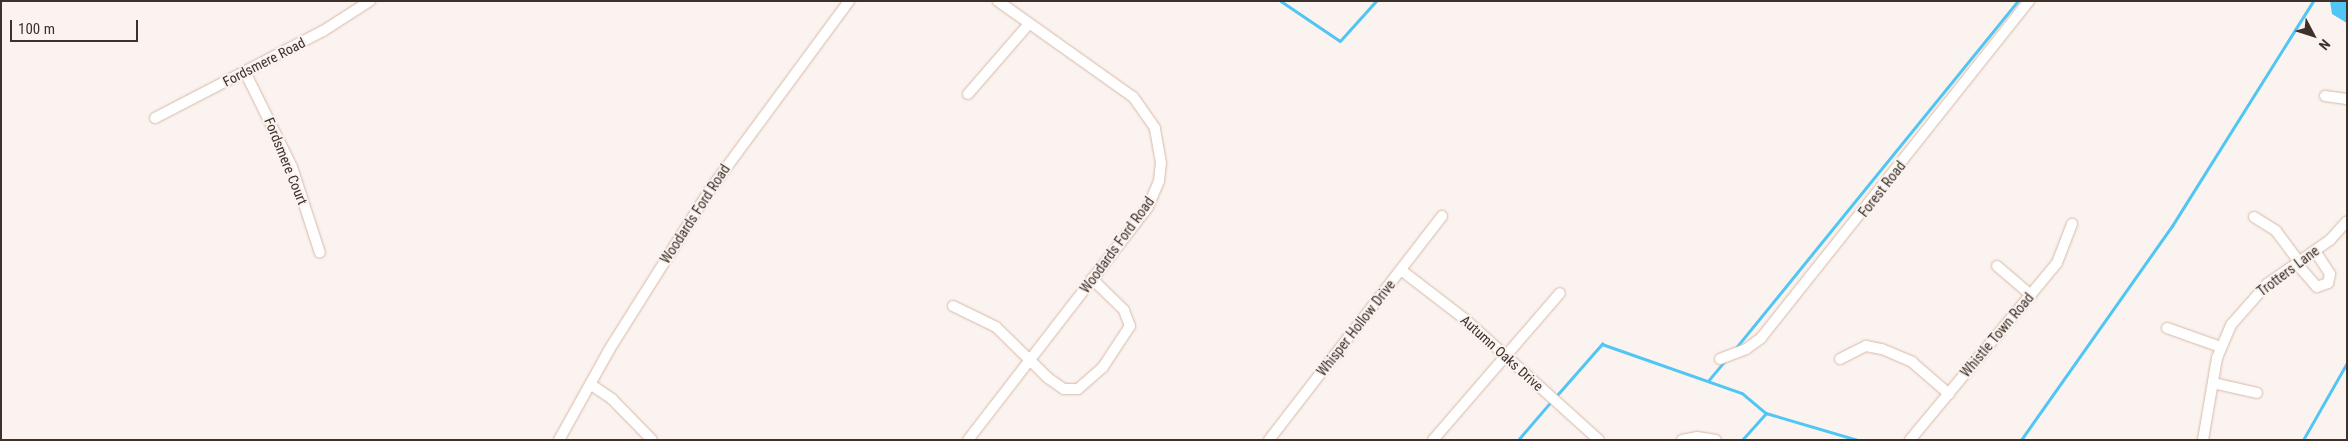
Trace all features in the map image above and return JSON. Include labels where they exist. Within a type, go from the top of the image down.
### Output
[{"type":"street","name":"Fordsmere Road","points":[[155,118],[323,31],[370,1]]},
{"type":"street","name":"Woodards Ford Road","points":[[559,440],[590,384],[718,177],[849,1]]},
{"type":"street","name":"Woodards Ford Road","points":[[968,440],[1151,202],[1159,182],[1159,140],[1153,123],[1133,97],[1028,24],[1009,5],[998,1]]},
{"type":"street","name":"Forest Road","points":[[1720,359],[1746,349],[1761,338],[2029,1]]},
{"type":"street","points":[[968,94],[1028,24]]},
{"type":"street","name":"Fordsmere Court","points":[[245,72],[292,167],[320,253]]},
{"type":"street","points":[[2326,96],[2347,99]]},
{"type":"street","name":"Whisper Hollow Drive","points":[[1269,440],[1442,216]]},
{"type":"street","points":[[2254,217],[2276,231],[2317,287],[2328,283],[2330,274],[2315,251]]},
{"type":"street","name":"Trotters Lane","points":[[2203,440],[2221,347],[2231,325],[2253,298],[2315,251],[2347,221]]},
{"type":"street","name":"Whistle Town Road","points":[[1910,440],[2065,252],[2072,224]]},
{"type":"street","points":[[1997,266],[2031,295]]},
{"type":"street","name":"Autumn Oaks Drive","points":[[1401,270],[1504,355],[1599,440]]},
{"type":"street","points":[[953,306],[996,327],[1028,362],[1064,389],[1078,389],[1091,382],[1120,346],[1130,326],[1124,310],[1092,279]]},
{"type":"street","points":[[1433,440],[1504,355],[1560,293]]},
{"type":"street","points":[[2167,328],[2221,347]]},
{"type":"street","points":[[1840,359],[1866,346],[1882,349],[1912,362],[1948,394]]},
{"type":"street","points":[[2213,383],[2258,393]]},
{"type":"street","points":[[590,384],[612,399],[652,440]]},
{"type":"street","points":[[1682,440],[1697,436],[1716,440]]},
{"type":"water","points":[[2330,1],[2347,1],[2347,23],[2332,14]]},
{"type":"waterway","points":[[1281,1],[1340,41],[1376,1]]},
{"type":"waterway","points":[[1735,349],[2018,1]]},
{"type":"waterway","points":[[2021,440],[2172,226],[2313,1]]},
{"type":"waterway","points":[[1558,394],[1602,344],[1742,393],[1766,413],[1858,440]]},
{"type":"waterway","points":[[1708,381],[1725,361]]},
{"type":"waterway","points":[[2303,440],[2347,363]]},
{"type":"waterway","points":[[1518,440],[1549,404]]},
{"type":"waterway","points":[[1742,440],[1766,413]]}]
